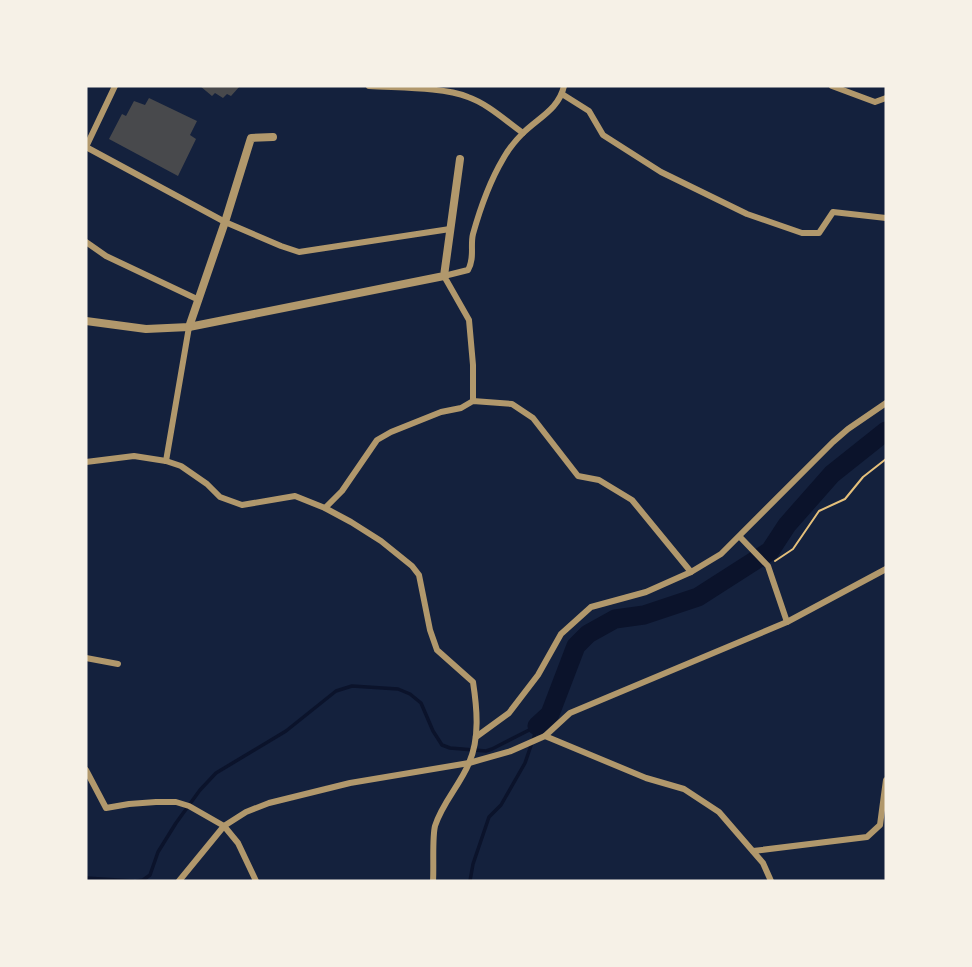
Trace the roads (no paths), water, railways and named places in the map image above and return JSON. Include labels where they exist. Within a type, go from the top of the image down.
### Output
[{"type":"street","points":[[115,86],[86,147],[225,222],[281,246],[299,252],[450,229]]},
{"type":"street","points":[[369,86],[442,91],[468,97],[523,133]]},
{"type":"street","points":[[86,321],[146,329],[189,327],[468,270],[472,263],[472,237],[482,206],[504,157],[523,133],[548,113],[562,94],[564,86]]},
{"type":"street","points":[[832,86],[876,102],[886,98]]},
{"type":"street","points":[[562,94],[589,111],[603,135],[615,143],[661,172],[747,214],[802,233],[819,233],[833,212],[886,218]]},
{"type":"street","points":[[166,461],[189,327],[251,138],[273,136]]},
{"type":"street","points":[[460,159],[444,276],[469,320],[473,401]]},
{"type":"street","points":[[86,243],[106,256],[198,300]]},
{"type":"street","points":[[325,508],[342,491],[377,440],[391,432],[441,412],[461,408],[473,401],[512,404],[533,418],[578,476],[599,480],[632,500],[691,572]]},
{"type":"street","points":[[476,737],[509,713],[538,675],[561,634],[591,607],[646,592],[691,572],[721,554],[833,442],[886,402]]},
{"type":"street","points":[[86,463],[134,456],[166,461],[181,466],[220,496],[242,505],[295,496],[351,522],[382,541],[412,566],[419,575],[430,630],[438,650],[473,682],[476,737],[469,763],[435,827],[433,881]]},
{"type":"street","points":[[740,537],[768,566],[788,622]]},
{"type":"street","points":[[179,881],[224,826],[246,812],[269,803],[350,783],[469,763],[511,751],[545,736],[570,713],[788,622],[886,569]]},
{"type":"street","points":[[86,658],[118,664]]},
{"type":"street","points":[[545,736],[646,778],[684,789],[719,812],[763,863],[771,881]]},
{"type":"street","points":[[86,770],[106,808],[176,802],[189,806],[224,826],[238,843],[256,881]]},
{"type":"street","points":[[753,851],[867,837],[880,825],[886,782]]},
{"type":"waterway","points":[[537,726],[550,714],[576,646],[588,634],[615,619],[644,615],[698,597],[770,551],[787,525],[832,474],[886,431]]},
{"type":"waterway","points":[[137,881],[150,875],[158,852],[176,823],[216,773],[286,731],[336,691],[352,686],[398,689],[410,694],[421,703],[442,745],[450,748],[486,751],[537,726]]},
{"type":"waterway","points":[[470,881],[489,817],[501,805],[525,763],[537,728]]},
{"type":"waterway","points":[[86,878],[133,881]]}]
